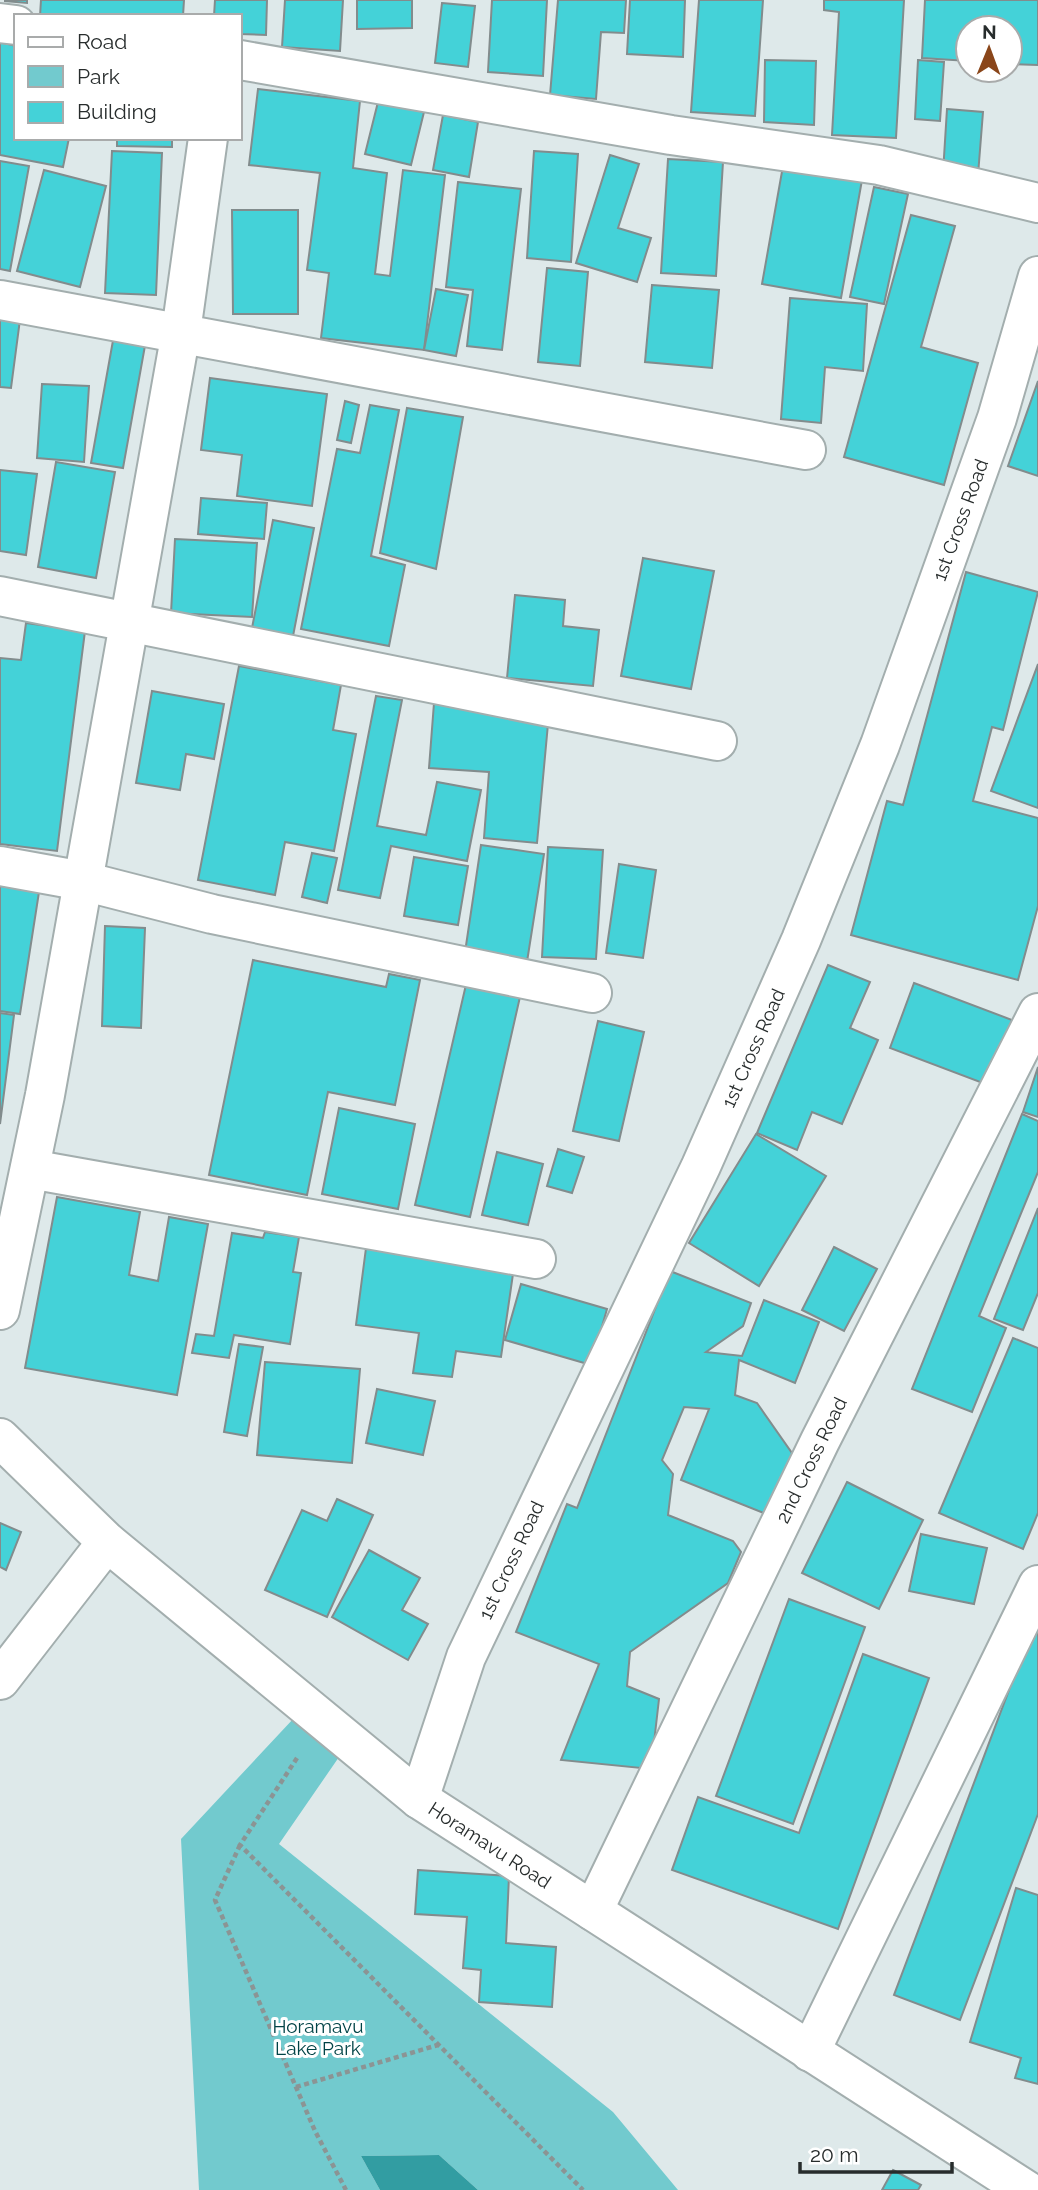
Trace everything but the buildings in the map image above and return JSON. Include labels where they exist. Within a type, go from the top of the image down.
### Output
[{"type":"street","points":[[242,60],[671,135],[880,165],[1038,202]]},
{"type":"street","points":[[0,1310],[30,1169],[181,332],[208,140]]},
{"type":"street","name":"1st Cross Road","points":[[419,1799],[466,1657],[701,1166],[806,928],[880,746],[992,431],[1038,276]]},
{"type":"street","points":[[0,300],[806,450]]},
{"type":"street","points":[[0,596],[718,741]]},
{"type":"street","points":[[0,866],[83,881],[212,914],[592,993]]},
{"type":"street","name":"2nd Cross Road","points":[[593,1911],[820,1441],[1038,1013]]},
{"type":"street","points":[[30,1169],[536,1259]]},
{"type":"street","name":"Horamavu Road","points":[[0,1438],[107,1542],[419,1799],[1026,2190]]},
{"type":"street","points":[[0,1680],[107,1542]]},
{"type":"street","points":[[810,2052],[1038,1585]]},
{"type":"path","points":[[322,1720],[240,1846],[215,1900],[296,2087],[346,2190]]},
{"type":"path","points":[[240,1846],[583,2190]]},
{"type":"path","points":[[296,2087],[438,2045]]},
{"type":"green space","name":"Horamavu Lake Park","points":[[294,1718],[339,1757],[279,1844],[613,2112],[678,2190],[478,2190],[439,2155],[361,2156],[380,2190],[199,2190],[181,1839]]},
{"type":"shaded area","points":[[439,2155],[478,2190],[380,2190],[361,2156]]}]
